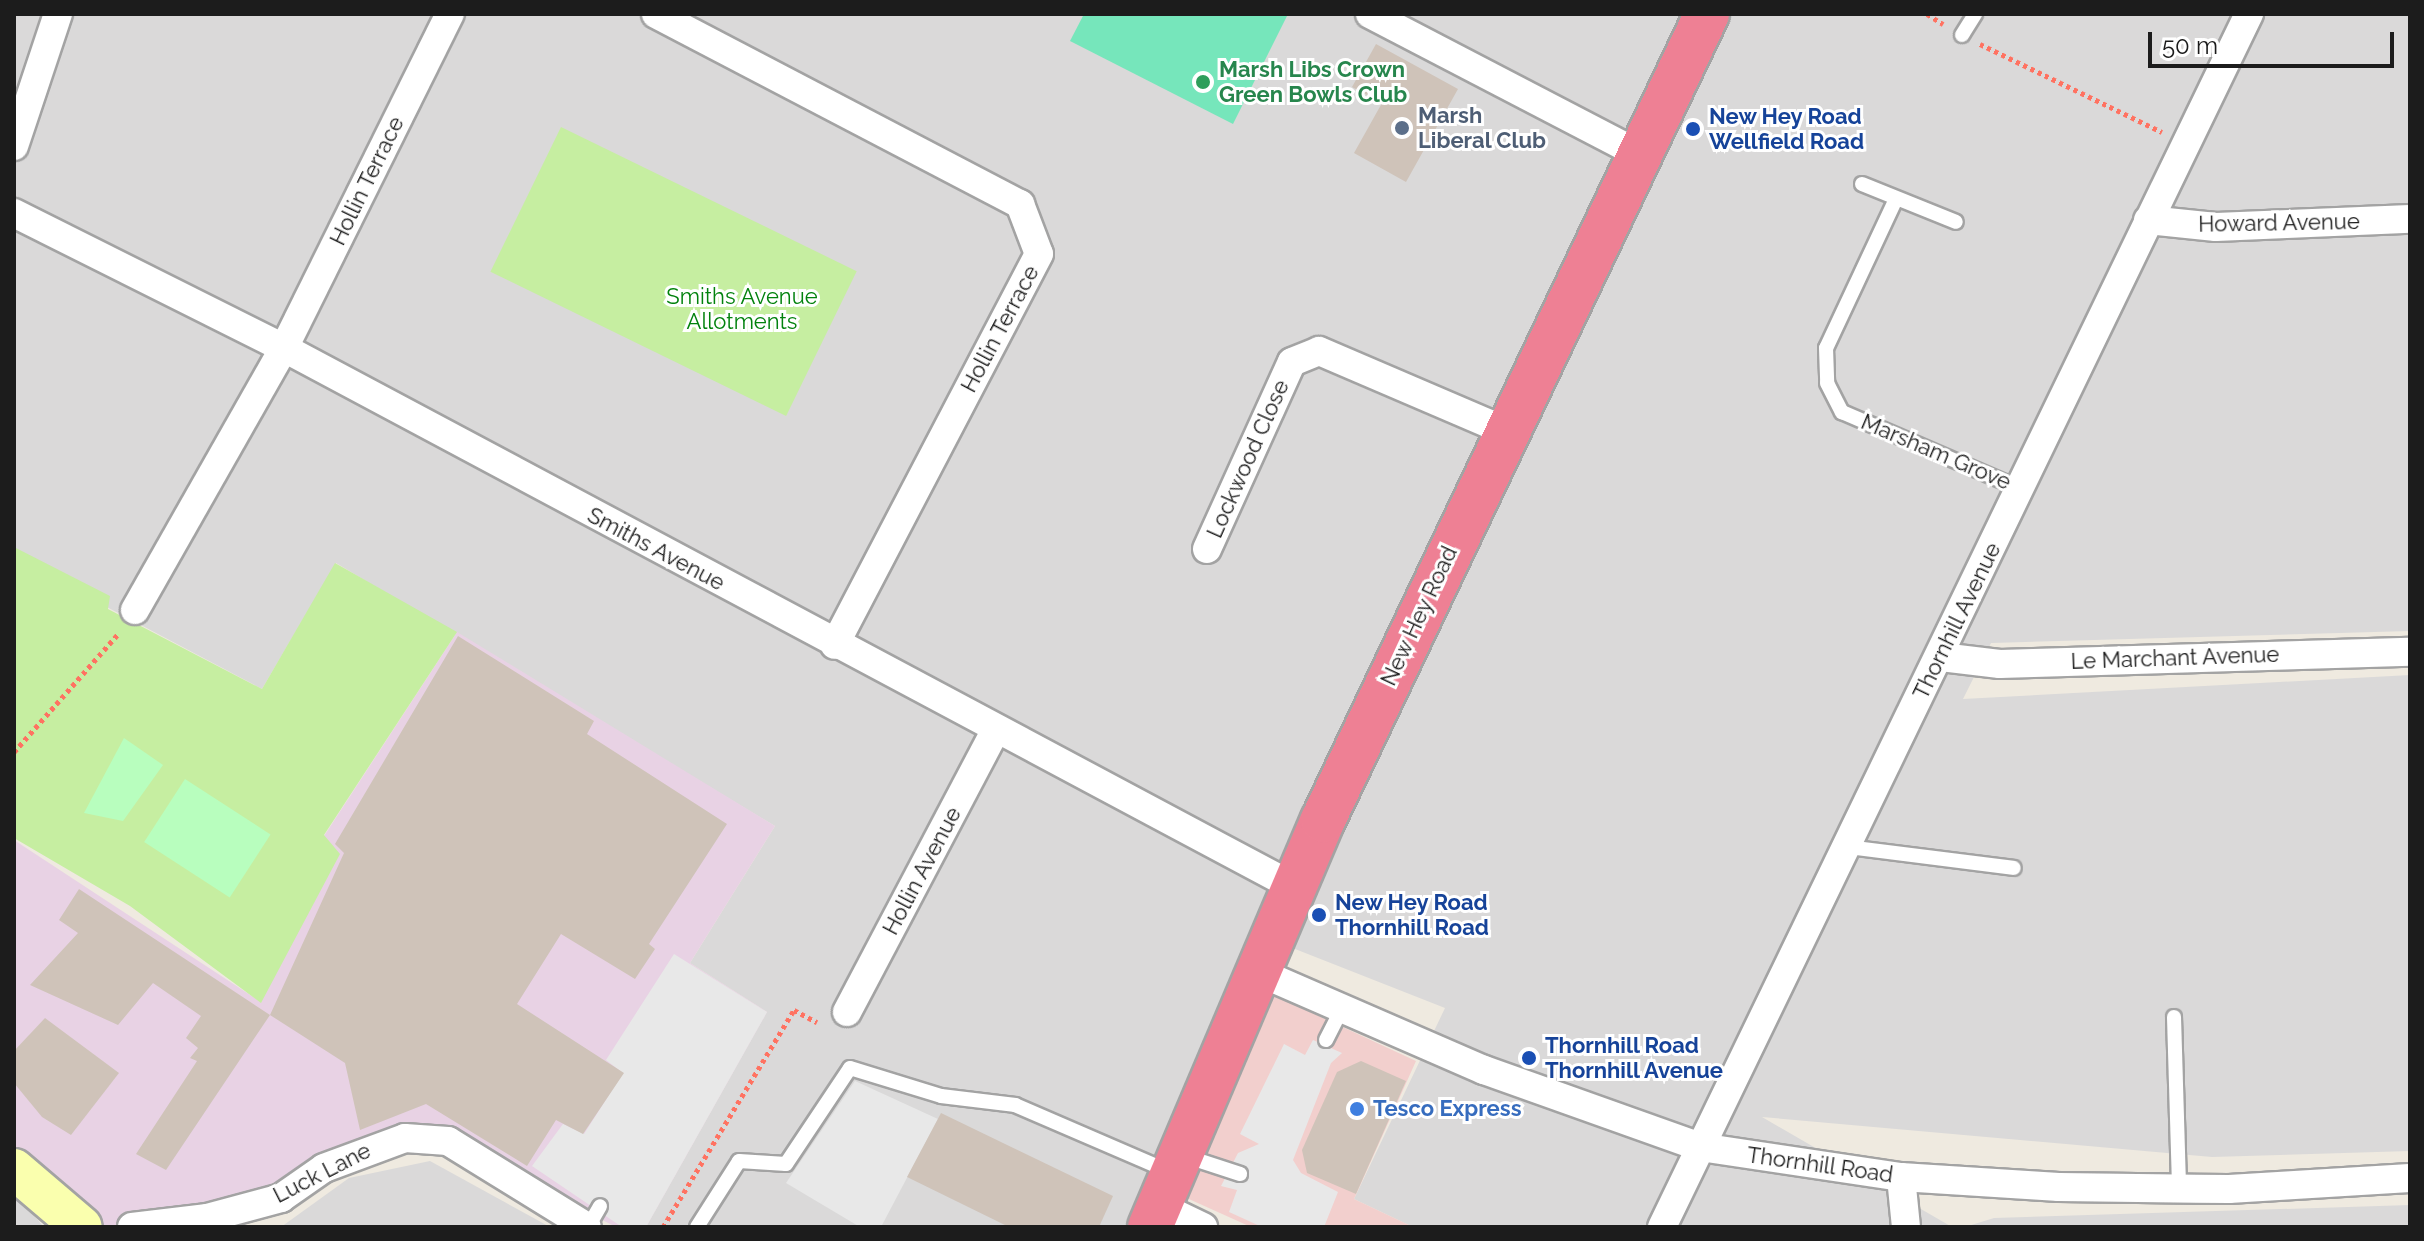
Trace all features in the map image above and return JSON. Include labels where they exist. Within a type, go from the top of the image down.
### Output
[{"type":"highway","name":"New Hey Road","points":[[1165,1190],[1263,974],[1296,888],[1506,431],[1637,153],[1707,14]]},
{"type":"street","points":[[14,146],[58,14]]},
{"type":"street","name":"Hollin Terrace","points":[[135,610],[284,348],[450,14]]},
{"type":"street","name":"Hollin Terrace","points":[[656,14],[1020,204],[1039,254],[835,645]]},
{"type":"street","points":[[1370,14],[1637,153]]},
{"type":"street","name":"Thornhill Avenue","points":[[1662,1227],[1941,657],[2249,14]]},
{"type":"street","name":"Smiths Avenue","points":[[14,213],[284,348],[835,645],[1296,888]]},
{"type":"street","name":"Howard Avenue","points":[[2148,220],[2216,227],[2410,219]]},
{"type":"street","name":"Lockwood Close","points":[[1207,549],[1292,362],[1319,351],[1506,431]]},
{"type":"street","name":"Le Marchant Avenue","points":[[1941,657],[2000,664],[2410,652]]},
{"type":"street","name":"Hollin Avenue","points":[[847,1012],[996,729]]},
{"type":"street","name":"Thornhill Road","points":[[1263,974],[1484,1070],[1700,1147],[1901,1177],[2179,1189],[2410,1178]]},
{"type":"street","name":"Luck Lane","points":[[132,1227],[207,1218],[281,1198],[324,1168],[405,1138],[448,1141],[592,1220]]},
{"type":"street","points":[[14,1169],[82,1227]]},
{"type":"street","points":[[1901,1177],[1906,1227]]},
{"type":"street","points":[[1165,1190],[1203,1227]]},
{"type":"lane","points":[[1962,35],[1975,14]]},
{"type":"lane","points":[[1862,184],[1895,201],[1956,222]]},
{"type":"lane","name":"Marsham Grove","points":[[1895,201],[1826,348],[1827,383],[1842,412],[2021,489]]},
{"type":"lane","points":[[1848,847],[2014,868]]},
{"type":"lane","points":[[1326,1040],[1342,1008]]},
{"type":"lane","points":[[2174,1017],[2179,1189]]},
{"type":"lane","points":[[697,1227],[739,1161],[786,1164],[850,1068],[941,1096],[1015,1105],[1165,1190],[1240,1174]]},
{"type":"path","points":[[1927,14],[1962,35],[2186,144]]},
{"type":"path","points":[[14,752],[47,722],[135,610]]},
{"type":"path","points":[[663,1227],[794,1010],[837,1031],[847,1012]]},
{"type":"shaded area","points":[[14,14],[2410,14],[2410,631],[1991,643],[1963,699],[2410,675],[2410,1151],[2212,1157],[1762,1117],[1952,1227],[1413,1227],[1354,1199],[1445,1008],[1290,947],[1161,1227],[646,1227],[767,1012],[690,963],[775,826],[336,563],[262,689],[14,558]]},
{"type":"shaded area","points":[[457,632],[775,826],[690,963],[767,1012],[646,1227],[616,1227],[448,1141],[405,1138],[281,1198],[132,1227],[82,1227],[14,1169],[14,840],[261,1002],[324,836]]},
{"type":"shaded area","points":[[674,954],[767,1012],[646,1227],[622,1227],[532,1166],[563,1124],[584,1134],[623,1073],[606,1060]]},
{"type":"shaded area","points":[[1267,992],[1416,1061],[1354,1199],[1413,1227],[1251,1227],[1180,1195]]},
{"type":"shaded area","points":[[1313,1040],[1342,1053],[1331,1063],[1293,1160],[1301,1173],[1338,1192],[1324,1227],[1262,1227],[1229,1212],[1237,1190],[1221,1186],[1238,1153],[1259,1144],[1240,1134],[1284,1044],[1305,1055]]},
{"type":"shaded area","points":[[855,1081],[938,1119],[881,1227],[860,1227],[786,1183]]},
{"type":"shaded area","points":[[430,1161],[550,1227],[281,1227],[349,1178]]},
{"type":"shaded area","points":[[14,1181],[28,1209],[44,1227],[14,1227]]},
{"type":"shaded area","points":[[2410,1205],[2410,1227],[1965,1227],[1994,1218]]},
{"type":"green space","name":"Marsh Libs Crown Green Bowls Club","points":[[1084,14],[1288,14],[1233,124],[1070,41]]},
{"type":"green space","name":"Smiths Avenue Allotments","points":[[561,127],[857,271],[786,416],[490,272]]},
{"type":"green space","points":[[14,547],[110,596],[108,609],[262,689],[335,563],[457,632],[324,835],[340,854],[261,1003],[130,906],[14,838]]},
{"type":"green space","points":[[124,738],[163,765],[123,821],[84,813]]},
{"type":"green space","points":[[185,779],[271,835],[230,897],[144,842]]},
{"type":"building","name":"Marsh Liberal Club","points":[[1376,44],[1458,89],[1406,182],[1354,153],[1382,103],[1352,87]]},
{"type":"building","points":[[458,636],[594,721],[587,734],[727,824],[649,944],[655,949],[635,979],[561,934],[517,1004],[624,1073],[583,1134],[556,1120],[527,1166],[426,1104],[360,1130],[345,1063],[270,1015],[344,853],[335,844]]},
{"type":"building","points":[[79,889],[270,1015],[166,1170],[136,1154],[197,1061],[190,1058],[198,1048],[186,1038],[201,1016],[153,983],[118,1025],[30,985],[78,933],[59,920]]},
{"type":"building","points":[[45,1018],[119,1073],[71,1135],[42,1117],[14,1083],[14,1051]]},
{"type":"building","name":"Tesco Express","points":[[1361,1061],[1406,1081],[1356,1194],[1307,1173],[1302,1150],[1337,1072]]},
{"type":"building","points":[[941,1113],[1113,1196],[1099,1227],[1009,1227],[907,1177]]},
{"type":"place","name":"Marsh Libs Crown Green Bowls Club","points":[[1203,82]]},
{"type":"place","name":"Marsh Liberal Club","points":[[1402,128]]},
{"type":"place","name":"New Hey Road Wellfield Road","points":[[1693,129]]},
{"type":"place","name":"New Hey Road Thornhill Road","points":[[1319,915]]},
{"type":"place","name":"Thornhill Road Thornhill Avenue","points":[[1529,1058]]},
{"type":"place","name":"Tesco Express","points":[[1357,1109]]}]
